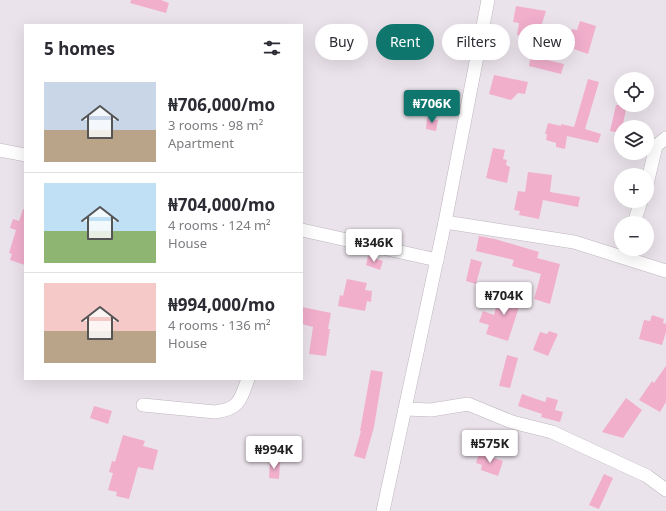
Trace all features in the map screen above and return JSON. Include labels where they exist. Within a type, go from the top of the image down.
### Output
[{"type":"street","points":[[383,511],[446,222],[488,0]]},
{"type":"street","points":[[651,168],[656,146],[666,138]]},
{"type":"street","points":[[0,150],[24,155]]},
{"type":"street","points":[[446,222],[574,242],[614,251]]},
{"type":"street","points":[[303,230],[437,260]]},
{"type":"street","points":[[631,256],[666,271]]},
{"type":"street","points":[[143,405],[215,412],[226,410],[236,405],[248,380]]},
{"type":"street","points":[[405,409],[431,410],[468,404],[512,422],[552,432],[647,476],[666,490]]},
{"type":"building","points":[[131,0],[161,0],[169,3],[166,13],[130,3]]},
{"type":"building","points":[[516,6],[546,11],[542,24],[519,24],[513,22]]},
{"type":"building","points":[[580,21],[596,26],[588,54],[575,49],[575,30],[577,30]]},
{"type":"building","points":[[530,60],[548,60],[564,64],[561,74],[529,66]]},
{"type":"building","points":[[494,75],[528,82],[525,94],[518,93],[511,100],[489,94]]},
{"type":"building","points":[[588,79],[599,82],[585,129],[601,134],[598,143],[567,136],[565,149],[556,147],[556,143],[546,140],[547,134],[545,134],[548,123],[574,127]]},
{"type":"building","points":[[614,112],[626,112],[624,120],[614,120],[614,132],[610,131]]},
{"type":"building","points":[[427,118],[438,120],[436,131],[426,129]]},
{"type":"building","points":[[493,148],[505,150],[503,159],[507,160],[506,165],[510,167],[507,183],[486,178]]},
{"type":"building","points":[[528,172],[552,175],[550,192],[580,197],[578,207],[543,200],[539,219],[519,215],[520,211],[514,210],[518,191],[525,192]]},
{"type":"building","points":[[24,209],[24,265],[10,260],[12,254],[9,253],[16,230],[10,228],[13,219],[19,221]]},
{"type":"building","points":[[479,236],[495,239],[539,252],[537,258],[560,264],[550,304],[534,299],[541,274],[512,266],[514,260],[476,251]]},
{"type":"building","points":[[368,256],[383,261],[380,270],[366,265]]},
{"type":"building","points":[[471,259],[482,262],[476,284],[466,281]]},
{"type":"building","points":[[347,279],[367,283],[365,290],[372,291],[371,302],[367,301],[365,311],[338,306],[340,295],[343,296]]},
{"type":"building","points":[[504,291],[527,297],[524,308],[519,307],[508,341],[486,334],[489,325],[479,322],[483,311],[494,315],[496,307],[500,309]]},
{"type":"building","points":[[303,307],[331,313],[326,356],[309,354],[313,327],[303,324]]},
{"type":"building","points":[[652,315],[664,319],[663,323],[666,324],[666,332],[662,345],[639,339],[644,320],[650,321]]},
{"type":"building","points":[[549,331],[558,334],[548,356],[533,350],[540,332],[547,334]]},
{"type":"building","points":[[507,355],[518,358],[510,388],[499,386]]},
{"type":"building","points":[[666,366],[666,402],[660,412],[639,400],[652,381],[654,383]]},
{"type":"building","points":[[371,370],[383,372],[374,427],[365,459],[354,456],[361,431]]},
{"type":"building","points":[[522,394],[545,402],[547,397],[558,400],[555,410],[563,412],[560,422],[541,417],[542,414],[518,406]]},
{"type":"building","points":[[626,398],[642,410],[623,438],[602,432]]},
{"type":"building","points":[[94,406],[112,411],[108,424],[90,418]]},
{"type":"building","points":[[123,435],[145,441],[143,446],[158,450],[153,470],[138,467],[129,499],[116,496],[117,492],[108,490],[113,473],[109,472],[112,461],[115,462]]},
{"type":"building","points":[[273,444],[299,447],[298,461],[272,458]]},
{"type":"building","points":[[479,453],[503,461],[498,476],[481,470],[482,465],[476,463]]},
{"type":"building","points":[[270,461],[280,462],[279,479],[269,478]]},
{"type":"building","points":[[604,474],[613,478],[599,509],[589,505]]}]
